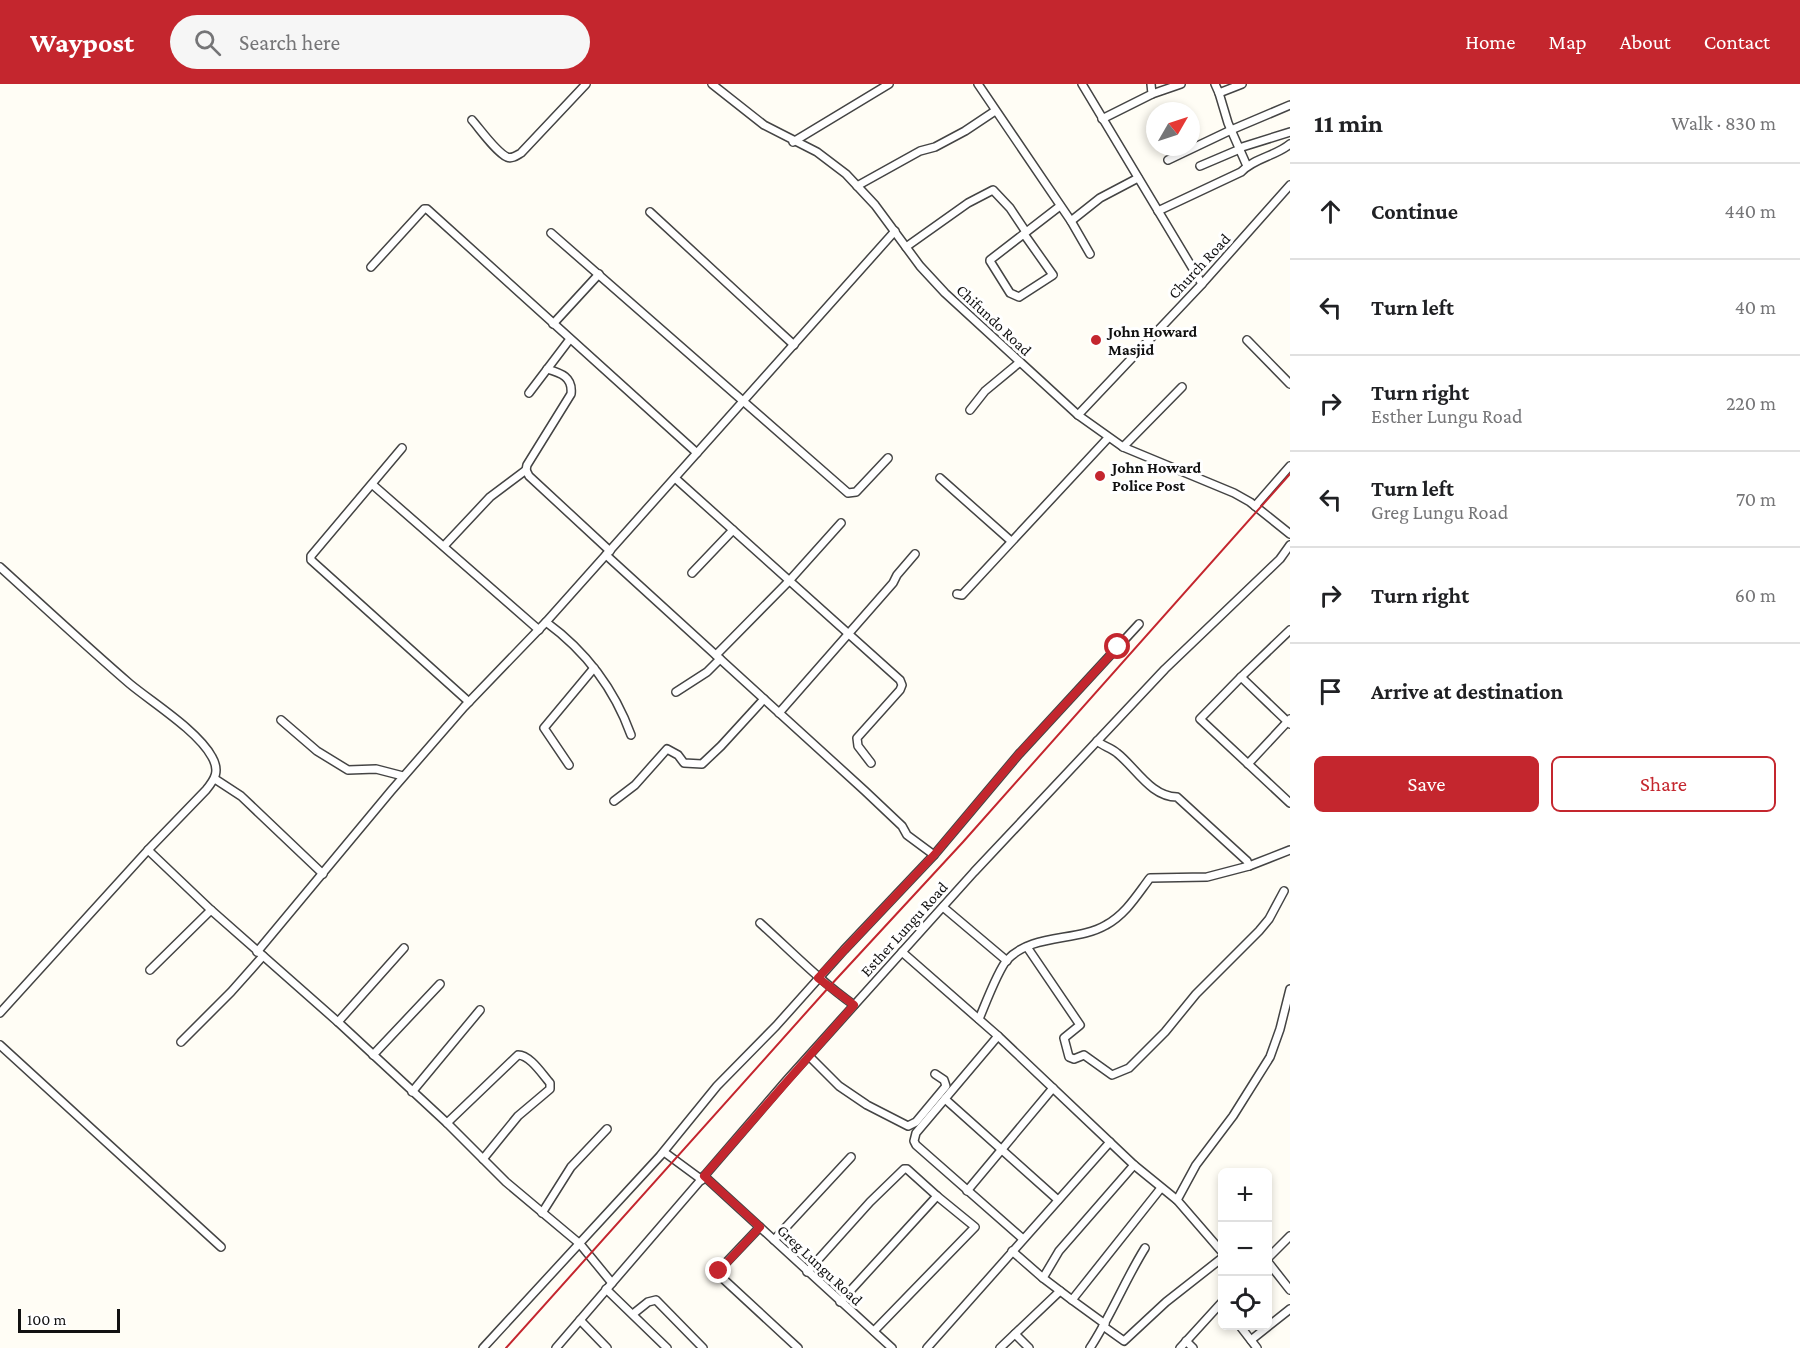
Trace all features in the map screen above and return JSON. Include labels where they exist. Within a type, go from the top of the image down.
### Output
[{"type":"street","points":[[472,120],[501,152],[508,157],[514,157],[521,153],[586,84]]},
{"type":"street","name":"Chifundo Road","points":[[712,84],[764,125],[818,152],[846,174],[945,293],[1078,415],[1123,447],[1234,493],[1255,506],[1290,534]]},
{"type":"street","points":[[793,141],[889,84]]},
{"type":"street","points":[[978,84],[1071,221],[1090,254]]},
{"type":"street","points":[[1082,84],[1202,284]]},
{"type":"street","points":[[1151,84],[1152,94]]},
{"type":"street","points":[[1102,119],[1152,94],[1181,84]]},
{"type":"street","points":[[1215,84],[1231,130],[1247,166]]},
{"type":"street","points":[[1219,93],[1242,84]]},
{"type":"street","points":[[1168,160],[1231,130],[1290,106]]},
{"type":"street","points":[[857,186],[920,151],[935,147],[965,131],[995,111]]},
{"type":"street","points":[[1200,166],[1239,148],[1290,132]]},
{"type":"street","points":[[1158,211],[1241,172],[1247,166],[1290,144]]},
{"type":"street","points":[[1071,221],[1100,198],[1138,177]]},
{"type":"street","name":"Church Road","points":[[1078,415],[1202,284],[1290,185]]},
{"type":"street","points":[[906,247],[968,203],[993,190],[1010,208],[1025,233],[1053,275],[1019,297],[1010,293],[990,261],[1025,233],[1060,206]]},
{"type":"street","points":[[371,267],[424,209],[427,209],[697,453]]},
{"type":"street","points":[[650,212],[794,345]]},
{"type":"street","points":[[181,1042],[231,992],[403,776],[469,702],[539,630],[895,231]]},
{"type":"street","points":[[551,233],[848,493],[856,492],[888,458]]},
{"type":"street","points":[[554,324],[599,274]]},
{"type":"street","points":[[529,393],[570,339]]},
{"type":"street","points":[[1247,340],[1290,384]]},
{"type":"street","points":[[970,410],[985,391],[1020,362]]},
{"type":"street","points":[[547,369],[566,376],[572,387],[572,394],[549,433],[526,465],[528,476],[718,657],[902,826],[907,835],[934,855]]},
{"type":"street","points":[[1123,447],[1182,387]]},
{"type":"street","points":[[957,594],[962,595],[1108,438]]},
{"type":"street","points":[[402,448],[311,556],[311,560],[469,702]]},
{"type":"street","points":[[1255,506],[1290,466]]},
{"type":"street","points":[[444,546],[490,497],[526,470]]},
{"type":"street","points":[[675,478],[900,680],[902,685],[900,690],[857,738],[858,746],[871,763]]},
{"type":"street","points":[[940,478],[1011,541]]},
{"type":"street","points":[[373,485],[539,630]]},
{"type":"street","points":[[676,692],[702,676],[842,523]]},
{"type":"street","points":[[692,573],[733,530]]},
{"type":"street","name":"Esther Lungu Road","points":[[556,1348],[809,1056],[943,907],[1166,669],[1280,559],[1290,545]]},
{"type":"street","points":[[779,713],[893,583],[915,554]]},
{"type":"street","points":[[0,567],[131,684],[198,739],[214,760],[215,779],[0,1013]]},
{"type":"street","points":[[546,622],[583,652],[617,701],[631,735]]},
{"type":"street","points":[[483,1348],[664,1152],[710,1094],[777,1026],[818,978],[934,855],[1019,754],[1139,624]]},
{"type":"street","points":[[1290,630],[1200,719],[1290,803]]},
{"type":"street","points":[[569,765],[544,728],[594,668]]},
{"type":"street","points":[[1241,676],[1289,722],[1248,764]]},
{"type":"street","points":[[614,801],[635,785],[667,749],[678,755],[684,763],[702,764],[728,740],[764,699]]},
{"type":"street","points":[[281,720],[317,751],[348,770],[376,769],[403,776]]},
{"type":"street","points":[[1097,741],[1116,752],[1152,788],[1166,797],[1177,797],[1247,861],[1249,866]]},
{"type":"street","points":[[215,779],[241,796],[323,874]]},
{"type":"street","points":[[148,850],[211,910],[338,1022],[542,1213],[580,1244],[612,1283]]},
{"type":"street","points":[[979,1018],[1007,961],[1027,947],[1093,931],[1106,925],[1130,904],[1150,878],[1207,877],[1249,866],[1290,850]]},
{"type":"street","points":[[1027,947],[1080,1025],[1064,1038],[1069,1057],[1074,1059],[1084,1055],[1112,1075],[1129,1068],[1166,1032],[1196,994],[1259,931],[1269,919],[1284,891]]},
{"type":"street","points":[[943,907],[1007,961]]},
{"type":"street","points":[[150,970],[211,910]]},
{"type":"street","points":[[760,924],[804,962],[818,978],[854,1005]]},
{"type":"street","points":[[338,1022],[404,948]]},
{"type":"street","points":[[902,952],[979,1018],[1134,1165],[1177,1200],[1218,1247]]},
{"type":"street","points":[[373,1055],[440,984]]},
{"type":"street","points":[[1177,1200],[1196,1165],[1233,1116],[1270,1057],[1288,1007],[1290,989]]},
{"type":"street","points":[[412,1092],[480,1010]]},
{"type":"street","points":[[998,1036],[916,1133],[914,1140],[916,1145],[1023,1239]]},
{"type":"street","points":[[0,1045],[221,1247]]},
{"type":"street","points":[[447,1124],[520,1054],[528,1059],[550,1083],[550,1089],[518,1116],[483,1159]]},
{"type":"street","points":[[809,1056],[840,1086],[867,1105],[908,1126],[916,1122],[946,1086],[944,1080],[934,1074]]},
{"type":"street","points":[[967,1191],[1053,1088]]},
{"type":"street","points":[[945,1099],[1058,1200]]},
{"type":"street","points":[[542,1213],[571,1167],[607,1129]]},
{"type":"street","points":[[927,1348],[1110,1142]]},
{"type":"street","name":"Greg Lungu Road","points":[[664,1152],[703,1178],[892,1348]]},
{"type":"street","points":[[774,1240],[851,1157]]},
{"type":"street","points":[[1043,1278],[1059,1251],[1134,1165]]},
{"type":"street","points":[[807,1272],[901,1170],[907,1169],[975,1227],[874,1331]]},
{"type":"street","points":[[1072,1300],[1161,1188]]},
{"type":"street","points":[[840,1302],[936,1196]]},
{"type":"street","points":[[760,1227],[721,1268],[719,1275],[798,1348]]},
{"type":"street","points":[[1272,1256],[1290,1236]]},
{"type":"street","points":[[1090,1348],[1145,1248]]},
{"type":"street","points":[[1012,1251],[1124,1341],[1166,1302],[1218,1260]]},
{"type":"street","points":[[1272,1265],[1290,1290]]},
{"type":"street","points":[[606,1289],[667,1348]]},
{"type":"street","points":[[1000,1348],[1060,1291]]},
{"type":"street","points":[[633,1314],[648,1302],[656,1300],[703,1348]]},
{"type":"street","points":[[1180,1348],[1218,1306]]},
{"type":"street","points":[[1251,1340],[1290,1309]]},
{"type":"street","points":[[580,1320],[607,1348]]},
{"type":"street","points":[[1243,1330],[1257,1348]]},
{"type":"street","points":[[1015,1334],[1029,1348]]},
{"type":"street","points":[[1186,1341],[1193,1348]]},
{"type":"railway","points":[[506,1348],[829,987],[963,842],[1290,474]]},
{"type":"place","name":"John Howard Masjid","points":[[1096,340]]},
{"type":"place","name":"John Howard Police Post","points":[[1100,476]]},
{"type":"route","points":[[719,1271],[760,1227],[704,1176],[854,1005],[818,978],[934,855],[1019,754],[1118,647]]}]
